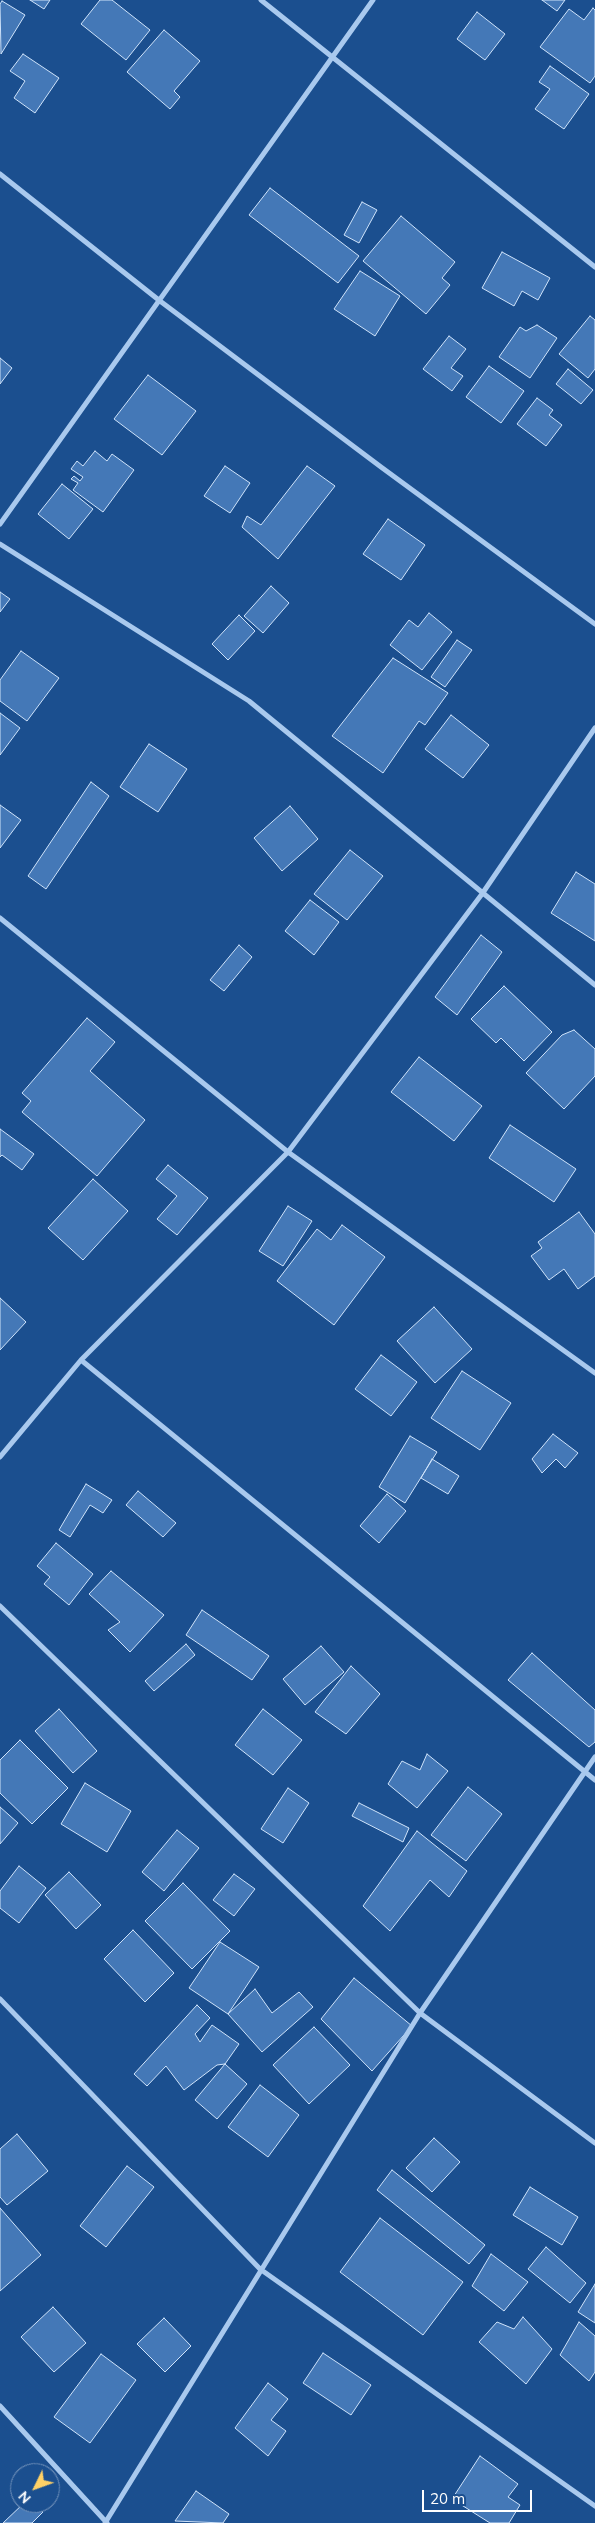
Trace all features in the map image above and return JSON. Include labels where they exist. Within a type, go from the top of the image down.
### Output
[{"type":"street","points":[[261,0],[595,267]]},
{"type":"street","points":[[0,524],[373,0]]},
{"type":"street","points":[[0,174],[160,301],[381,467],[595,624]]},
{"type":"street","points":[[0,544],[249,701],[595,985]]},
{"type":"street","points":[[0,1457],[82,1360],[288,1152],[482,894],[595,728]]},
{"type":"street","points":[[0,918],[288,1152],[595,1373]]},
{"type":"street","points":[[82,1360],[584,1773],[595,1780]]},
{"type":"street","points":[[0,1606],[420,2013],[595,2143]]},
{"type":"street","points":[[0,2406],[106,2523],[260,2269],[420,2013],[595,1757]]},
{"type":"street","points":[[0,1999],[260,2269],[595,2506]]},
{"type":"building","points":[[30,0],[50,0],[44,9]]},
{"type":"building","points":[[100,0],[112,0],[150,30],[126,60],[81,24]]},
{"type":"building","points":[[542,0],[565,0],[557,11]]},
{"type":"building","points":[[2,1],[25,15],[1,54],[0,4]]},
{"type":"building","points":[[593,8],[595,10],[595,76],[590,83],[540,47],[569,9],[584,20]]},
{"type":"building","points":[[477,12],[505,34],[485,60],[457,39]]},
{"type":"building","points":[[164,30],[200,61],[174,91],[180,97],[170,109],[127,72]]},
{"type":"building","points":[[23,54],[59,78],[35,113],[14,98],[25,81],[10,71]]},
{"type":"building","points":[[550,66],[589,94],[564,129],[535,109],[550,89],[539,82]]},
{"type":"building","points":[[270,188],[359,256],[338,283],[249,215]]},
{"type":"building","points":[[362,202],[377,210],[359,243],[344,235]]},
{"type":"building","points":[[401,216],[455,262],[442,278],[450,285],[426,314],[363,261]]},
{"type":"building","points":[[502,252],[550,278],[538,300],[522,291],[514,306],[482,288]]},
{"type":"building","points":[[360,271],[400,296],[375,336],[334,309]]},
{"type":"building","points":[[590,316],[595,320],[595,369],[588,378],[559,354]]},
{"type":"building","points":[[537,325],[557,338],[530,378],[499,357],[520,327],[526,331]]},
{"type":"building","points":[[449,336],[466,349],[451,368],[463,376],[452,391],[423,369]]},
{"type":"building","points":[[0,358],[12,368],[0,384]]},
{"type":"building","points":[[489,366],[524,391],[501,423],[466,397]]},
{"type":"building","points":[[568,369],[593,390],[581,404],[556,384]]},
{"type":"building","points":[[148,375],[196,411],[162,455],[114,419]]},
{"type":"building","points":[[537,398],[553,410],[549,415],[562,425],[546,446],[517,424]]},
{"type":"building","points":[[95,451],[107,461],[112,454],[134,470],[103,512],[73,490],[78,483],[71,479],[74,476],[80,481],[83,477],[71,469],[77,461],[83,466]]},
{"type":"building","points":[[225,466],[250,483],[230,513],[204,496]]},
{"type":"building","points":[[307,466],[335,486],[278,559],[242,527],[247,516],[261,525]]},
{"type":"building","points":[[62,484],[93,509],[69,539],[38,514]]},
{"type":"building","points":[[388,519],[425,545],[401,580],[363,554]]},
{"type":"building","points":[[271,586],[289,603],[263,633],[244,616]]},
{"type":"building","points":[[0,592],[10,599],[0,612]]},
{"type":"building","points":[[429,613],[452,632],[422,670],[390,645],[409,620],[418,627]]},
{"type":"building","points":[[239,615],[255,631],[228,660],[212,644]]},
{"type":"building","points":[[457,640],[472,650],[445,687],[431,677]]},
{"type":"building","points":[[21,651],[59,678],[27,721],[0,701],[0,680]]},
{"type":"building","points":[[393,658],[448,693],[425,725],[419,721],[383,773],[332,736]]},
{"type":"building","points":[[0,713],[20,728],[0,755]]},
{"type":"building","points":[[451,715],[489,745],[463,778],[425,749]]},
{"type":"building","points":[[149,744],[187,769],[158,812],[120,787]]},
{"type":"building","points":[[91,782],[109,796],[46,889],[28,876]]},
{"type":"building","points":[[0,805],[21,820],[0,848]]},
{"type":"building","points":[[290,806],[318,839],[282,871],[254,838]]},
{"type":"building","points":[[350,850],[383,876],[347,920],[314,894]]},
{"type":"building","points":[[576,872],[595,884],[595,941],[551,913]]},
{"type":"building","points":[[310,900],[339,922],[314,955],[285,931]]},
{"type":"building","points":[[481,935],[502,952],[457,1015],[435,997]]},
{"type":"building","points":[[239,945],[252,957],[224,991],[210,980]]},
{"type":"building","points":[[504,986],[552,1032],[524,1061],[501,1038],[496,1043],[471,1019]]},
{"type":"building","points":[[87,1018],[115,1042],[90,1071],[145,1120],[97,1176],[22,1112],[31,1101],[22,1093]]},
{"type":"building","points":[[574,1030],[595,1049],[595,1076],[564,1109],[526,1073],[562,1035]]},
{"type":"building","points":[[419,1057],[482,1106],[454,1141],[391,1092]]},
{"type":"building","points":[[510,1125],[576,1169],[554,1202],[489,1158]]},
{"type":"building","points":[[0,1129],[34,1154],[22,1170],[2,1155],[0,1157]]},
{"type":"building","points":[[168,1165],[208,1198],[177,1235],[157,1219],[177,1196],[156,1179]]},
{"type":"building","points":[[93,1179],[128,1211],[83,1260],[48,1228]]},
{"type":"building","points":[[288,1206],[312,1221],[283,1266],[259,1251]]},
{"type":"building","points":[[579,1212],[595,1234],[595,1276],[578,1289],[564,1269],[549,1280],[531,1256],[542,1248],[538,1242]]},
{"type":"building","points":[[342,1225],[385,1257],[334,1325],[277,1281],[317,1229],[331,1240]]},
{"type":"building","points":[[0,1298],[26,1322],[0,1350]]},
{"type":"building","points":[[434,1307],[472,1349],[435,1383],[397,1341]]},
{"type":"building","points":[[381,1355],[417,1382],[391,1416],[355,1389]]},
{"type":"building","points":[[462,1371],[511,1403],[480,1450],[431,1418]]},
{"type":"building","points":[[553,1434],[578,1453],[565,1468],[556,1459],[542,1473],[532,1459]]},
{"type":"building","points":[[410,1436],[437,1452],[405,1503],[379,1487]]},
{"type":"building","points":[[432,1459],[459,1476],[448,1494],[421,1478]]},
{"type":"building","points":[[86,1484],[112,1500],[103,1513],[90,1505],[70,1537],[59,1530]]},
{"type":"building","points":[[138,1491],[176,1523],[163,1537],[126,1505]]},
{"type":"building","points":[[387,1494],[406,1511],[379,1543],[360,1526]]},
{"type":"building","points":[[56,1543],[93,1574],[69,1605],[44,1584],[50,1577],[37,1566]]},
{"type":"building","points":[[111,1571],[164,1615],[130,1652],[108,1630],[120,1622],[89,1594]]},
{"type":"building","points":[[202,1610],[269,1656],[252,1680],[186,1635]]},
{"type":"building","points":[[186,1644],[195,1655],[154,1691],[145,1681]]},
{"type":"building","points":[[321,1646],[344,1672],[305,1705],[283,1679]]},
{"type":"building","points":[[532,1653],[595,1710],[595,1742],[589,1747],[508,1680]]},
{"type":"building","points":[[351,1666],[380,1694],[346,1734],[315,1712]]},
{"type":"building","points":[[59,1709],[97,1751],[73,1773],[35,1731]]},
{"type":"building","points":[[263,1709],[302,1740],[273,1775],[235,1745]]},
{"type":"building","points":[[20,1740],[68,1788],[32,1824],[0,1793],[0,1760]]},
{"type":"building","points":[[427,1754],[448,1771],[417,1808],[388,1784],[402,1761],[420,1770]]},
{"type":"building","points":[[85,1783],[131,1811],[107,1852],[61,1824]]},
{"type":"building","points":[[468,1787],[502,1814],[466,1861],[431,1835]]},
{"type":"building","points":[[288,1788],[309,1803],[283,1843],[261,1829]]},
{"type":"building","points":[[359,1803],[409,1828],[403,1842],[352,1816]]},
{"type":"building","points":[[0,1807],[18,1823],[0,1844]]},
{"type":"building","points":[[177,1830],[199,1848],[164,1891],[142,1872]]},
{"type":"building","points":[[417,1831],[467,1871],[449,1897],[430,1880],[390,1931],[363,1906]]},
{"type":"building","points":[[19,1866],[46,1888],[19,1923],[0,1908],[0,1891]]},
{"type":"building","points":[[69,1872],[101,1905],[76,1929],[45,1895]]},
{"type":"building","points":[[234,1874],[255,1889],[234,1916],[213,1900]]},
{"type":"building","points":[[183,1883],[230,1931],[192,1969],[145,1921]]},
{"type":"building","points":[[133,1930],[174,1973],[145,2002],[104,1959]]},
{"type":"building","points":[[220,1942],[259,1967],[228,2014],[189,1988]]},
{"type":"building","points":[[354,1978],[412,2026],[372,2071],[321,2019]]},
{"type":"building","points":[[255,1989],[272,2013],[299,1992],[313,2007],[262,2052],[228,2014]]},
{"type":"building","points":[[197,2005],[210,2018],[195,2034],[200,2042],[212,2025],[239,2044],[225,2064],[217,2065],[184,2090],[166,2066],[147,2086],[134,2074]]},
{"type":"building","points":[[314,2027],[350,2065],[309,2104],[273,2065]]},
{"type":"building","points":[[225,2064],[247,2084],[217,2119],[195,2100]]},
{"type":"building","points":[[260,2085],[299,2115],[268,2157],[228,2127]]},
{"type":"building","points":[[17,2134],[48,2171],[7,2205],[0,2197],[0,2149]]},
{"type":"building","points":[[434,2138],[460,2162],[432,2192],[406,2168]]},
{"type":"building","points":[[127,2166],[154,2187],[106,2247],[80,2226]]},
{"type":"building","points":[[392,2170],[485,2245],[469,2264],[377,2190]]},
{"type":"building","points":[[530,2187],[578,2217],[562,2245],[513,2215]]},
{"type":"building","points":[[0,2208],[41,2255],[0,2291]]},
{"type":"building","points":[[380,2218],[463,2282],[423,2335],[340,2272]]},
{"type":"building","points":[[546,2247],[586,2283],[570,2303],[528,2269]]},
{"type":"building","points":[[491,2254],[528,2282],[504,2311],[472,2286]]},
{"type":"building","points":[[595,2284],[595,2323],[578,2312]]},
{"type":"building","points":[[53,2307],[86,2343],[54,2372],[21,2337]]},
{"type":"building","points":[[523,2317],[552,2349],[526,2384],[479,2342],[497,2322],[514,2329]]},
{"type":"building","points":[[164,2318],[191,2346],[165,2372],[137,2344]]},
{"type":"building","points":[[579,2322],[595,2336],[595,2372],[589,2381],[560,2355]]},
{"type":"building","points":[[323,2353],[371,2385],[351,2415],[303,2383]]},
{"type":"building","points":[[101,2354],[136,2380],[90,2443],[54,2417]]},
{"type":"building","points":[[268,2383],[288,2399],[271,2420],[286,2431],[268,2456],[235,2428]]},
{"type":"building","points":[[480,2456],[518,2484],[508,2497],[520,2505],[509,2523],[490,2523],[452,2499]]},
{"type":"building","points":[[196,2491],[229,2514],[223,2523],[175,2521]]},
{"type":"building","points":[[14,2513],[42,2513],[32,2523],[3,2523]]}]
